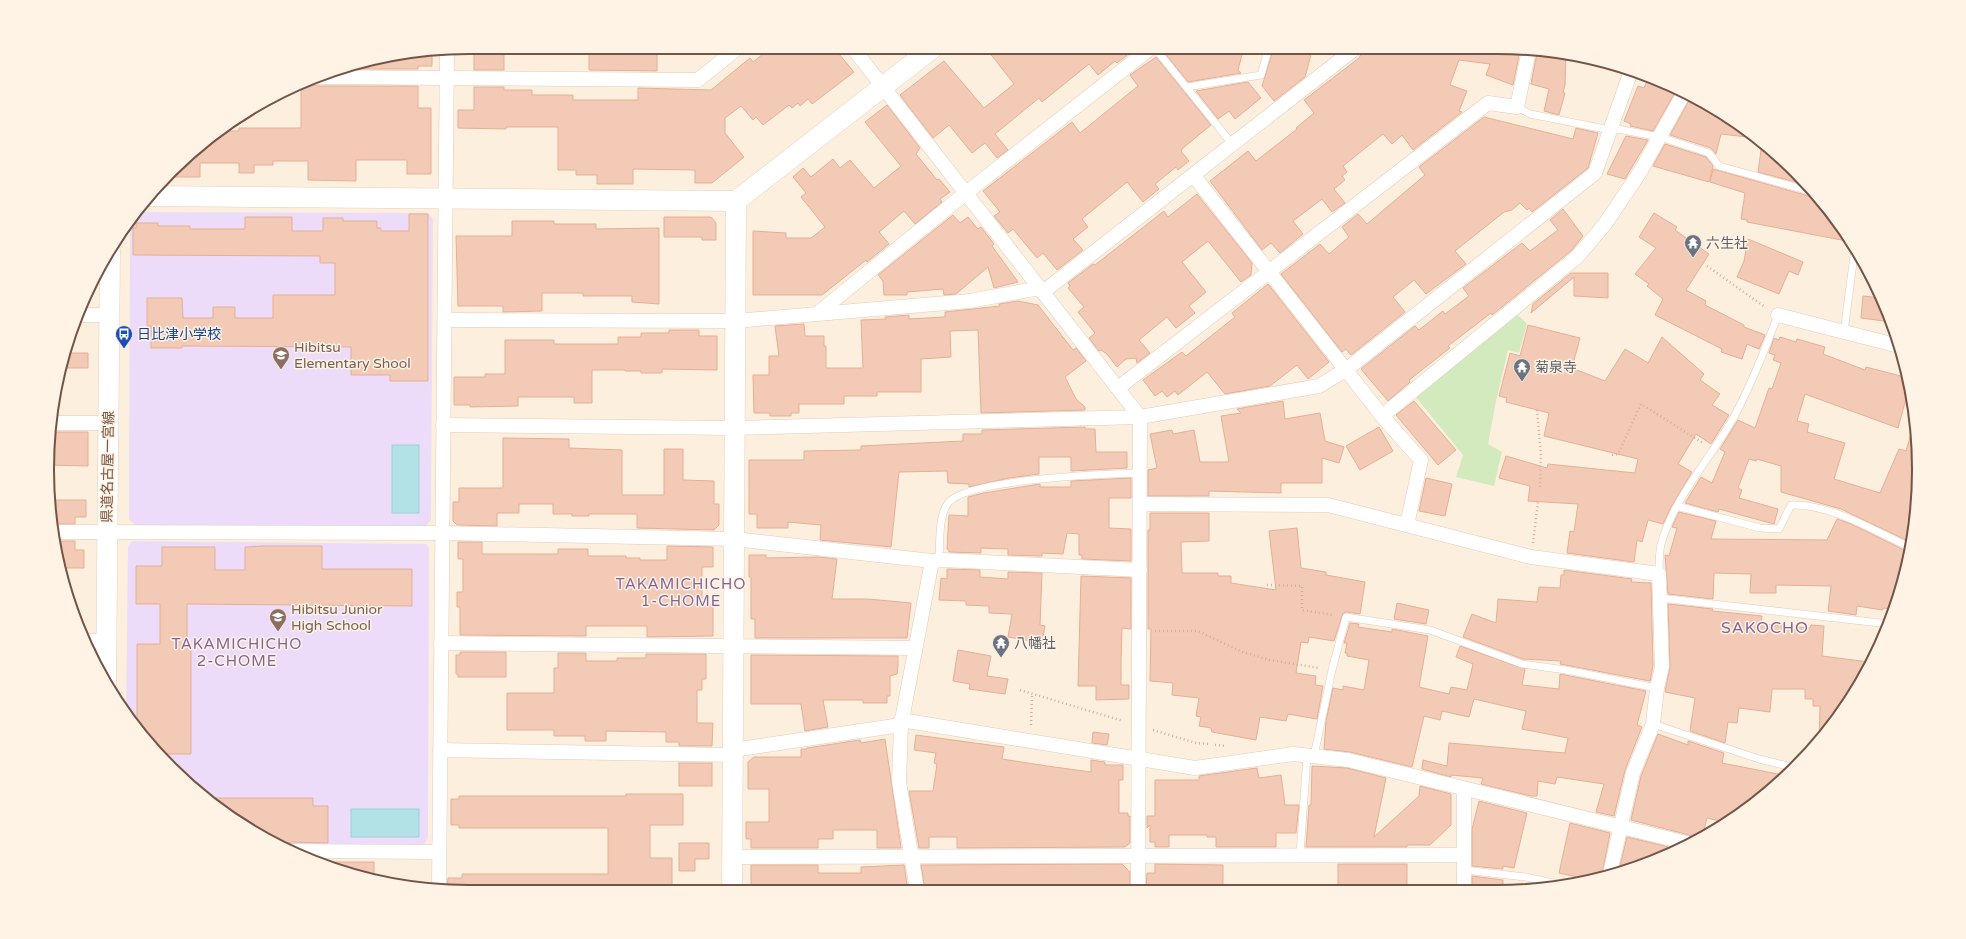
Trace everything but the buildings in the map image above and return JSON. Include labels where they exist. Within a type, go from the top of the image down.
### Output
[{"type":"street","points":[[333,77],[698,80],[730,54]]},
{"type":"street","points":[[857,54],[1140,417],[1138,885]]},
{"type":"street","points":[[157,196],[736,201],[925,54]]},
{"type":"street","points":[[818,313],[966,193],[1144,54]]},
{"type":"street","points":[[445,320],[735,321],[970,301],[1042,290],[1194,176],[1348,54]]},
{"type":"street","points":[[439,884],[447,55]]},
{"type":"street","points":[[1118,388],[1488,103],[1517,107],[1528,55]]},
{"type":"street","points":[[443,425],[735,428],[1140,417],[1319,386],[1347,369],[1595,172],[1629,76]]},
{"type":"street","points":[[1382,416],[1578,256],[1606,224],[1640,172],[1681,98]]},
{"type":"street","points":[[1194,176],[1347,369],[1382,416],[1420,460],[1407,525]]},
{"type":"street","points":[[732,885],[736,201]]},
{"type":"street","name":"県道名古屋一宮線","points":[[106,670],[110,262]]},
{"type":"street","points":[[84,315],[109,315]]},
{"type":"street","points":[[1778,315],[1893,345]]},
{"type":"street","points":[[57,423],[108,423]]},
{"type":"street","points":[[1140,504],[1328,505],[1532,557],[1659,574],[1662,667],[1657,688],[1653,724],[1632,773],[1611,869]]},
{"type":"street","points":[[59,532],[442,533],[734,539],[936,561],[1140,570]]},
{"type":"street","points":[[916,885],[899,782],[901,723],[915,648],[936,561]]},
{"type":"street","points":[[92,641],[107,641]]},
{"type":"street","points":[[441,644],[915,648]]},
{"type":"street","points":[[440,750],[733,752],[901,723],[1195,768],[1293,754],[1348,760],[1681,842]]},
{"type":"street","points":[[1464,789],[1464,885]]},
{"type":"street","points":[[306,851],[439,852]]},
{"type":"street","points":[[732,857],[1138,854],[1464,855]]},
{"type":"lane","points":[[1159,54],[1233,145]]},
{"type":"lane","points":[[1187,88],[1261,75],[1267,54]]},
{"type":"lane","points":[[1517,107],[1530,114],[1660,138],[1709,153],[1719,166],[1802,189]]},
{"type":"lane","points":[[1844,332],[1854,258]]},
{"type":"lane","points":[[1659,574],[1661,545],[1677,506],[1688,485],[1714,450],[1734,416],[1758,367],[1778,315]]},
{"type":"lane","points":[[936,561],[942,512],[949,502],[957,496],[985,487],[1071,475],[1140,473]]},
{"type":"lane","points":[[1677,506],[1760,528],[1779,529],[1791,505],[1801,504],[1833,511],[1905,545]]},
{"type":"lane","points":[[1660,598],[1882,623]]},
{"type":"lane","points":[[1300,854],[1310,756],[1346,617],[1430,630],[1522,664],[1566,670],[1657,688]]},
{"type":"lane","points":[[1653,724],[1759,759],[1787,766]]},
{"type":"lane","points":[[1464,870],[1525,877],[1546,882]]},
{"type":"path","points":[[1707,266],[1758,303],[1778,315]]},
{"type":"path","points":[[1612,455],[1618,454],[1641,404],[1714,450]]},
{"type":"path","points":[[1537,410],[1541,455],[1540,487]]},
{"type":"path","points":[[1532,557],[1538,502]]},
{"type":"path","points":[[1267,585],[1302,586],[1302,610],[1346,617]]},
{"type":"path","points":[[1139,631],[1198,631],[1242,652],[1270,660],[1332,670]]},
{"type":"path","points":[[1020,690],[1196,743],[1211,744]]},
{"type":"path","points":[[1026,741],[1031,724],[1032,694]]},
{"type":"shaded area","name":"Hibitsu Elementary Shool","points":[[144,212],[428,213],[433,219],[431,520],[425,527],[135,525],[129,519],[130,231]]},
{"type":"shaded area","name":"Hibitsu Junior High School","points":[[132,541],[426,544],[429,548],[428,837],[424,845],[291,844],[239,815],[196,782],[176,763],[157,743],[126,703],[128,547]]},
{"type":"green space","points":[[1518,315],[1527,324],[1519,353],[1508,350],[1488,444],[1502,452],[1494,486],[1456,477],[1463,455],[1415,396]]},
{"type":"water","points":[[392,445],[419,445],[419,513],[392,513]]},
{"type":"water","points":[[351,809],[419,809],[419,837],[351,837]]},
{"type":"place","name":"六生社","points":[[1693,258]]},
{"type":"place","name":"日比津小学校","points":[[124,349]]},
{"type":"place","name":"Hibitsu Elementary Shool","points":[[281,370]]},
{"type":"place","name":"菊泉寺","points":[[1522,382]]},
{"type":"place","name":"Hibitsu Junior High School","points":[[278,632]]},
{"type":"place","name":"八幡社","points":[[1001,658]]},
{"type":"district","name":"TAKAMICHICHO 1-CHOME","points":[[681,592]]},
{"type":"district","name":"SAKOCHO","points":[[1765,628]]},
{"type":"district","name":"TAKAMICHICHO 2-CHOME","points":[[237,652]]}]
